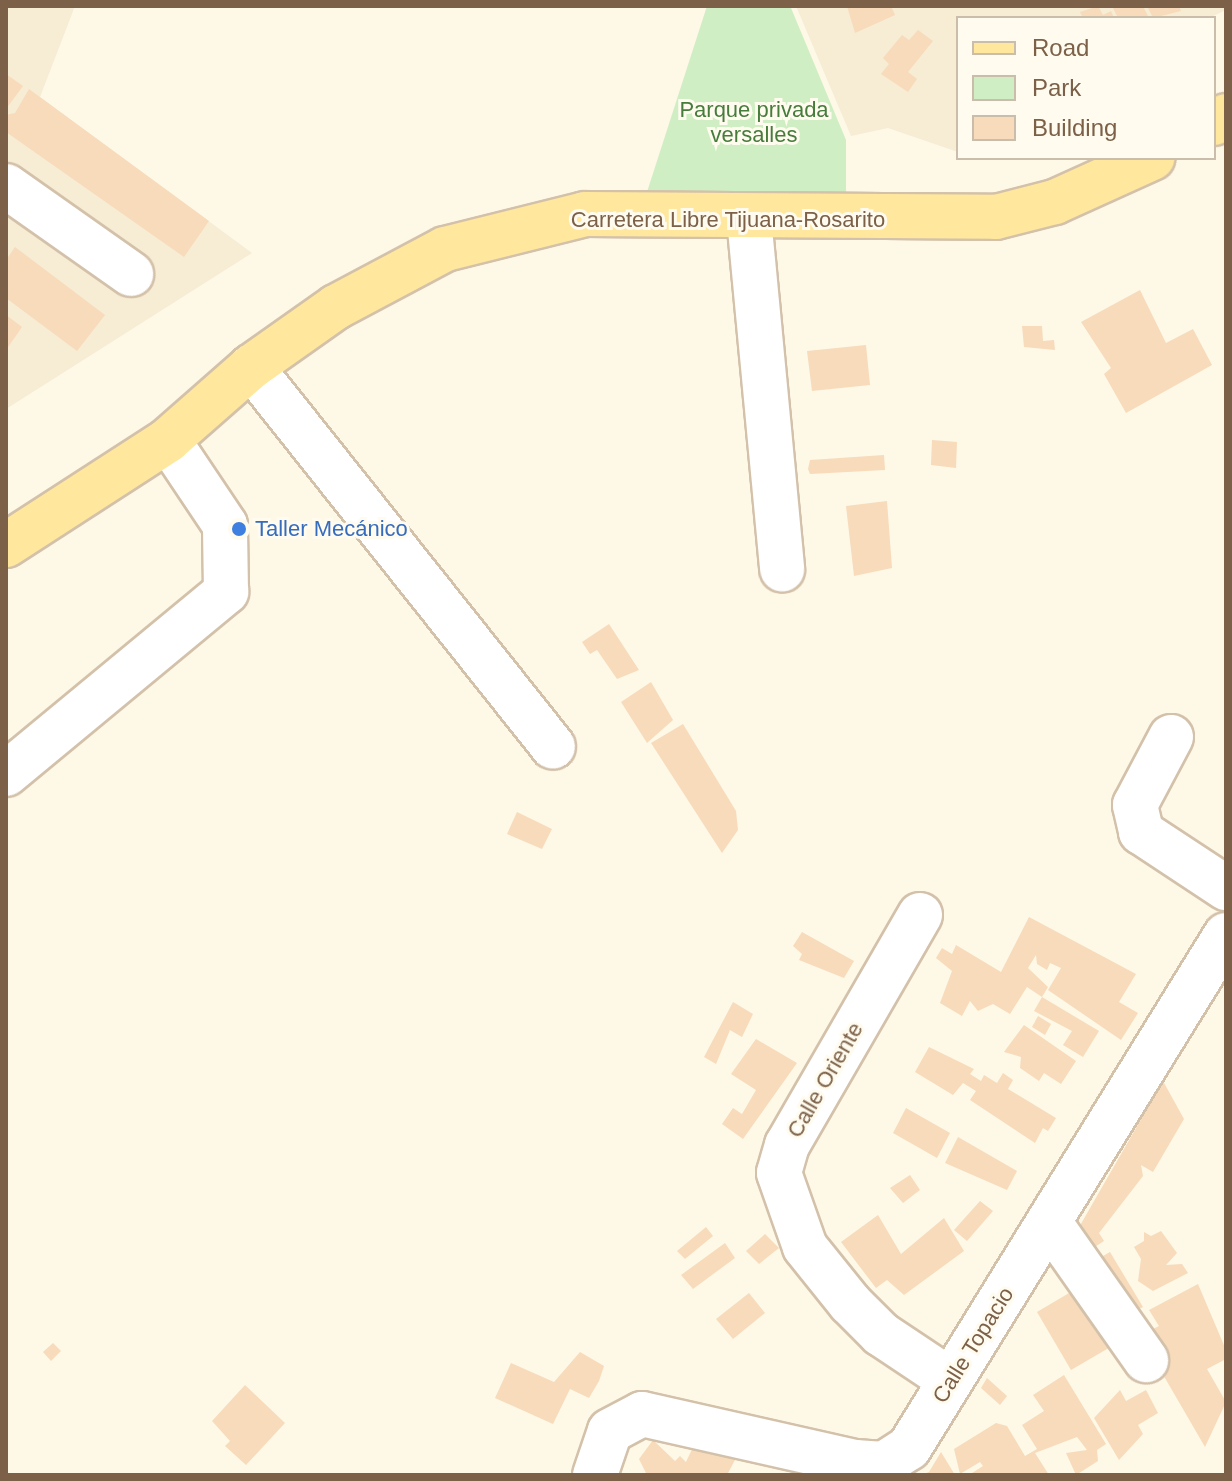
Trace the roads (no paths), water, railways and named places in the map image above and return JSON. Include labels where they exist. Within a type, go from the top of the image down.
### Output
[{"type":"main road","name":"Carretera Libre Tijuana-Rosarito","points":[[6,545],[168,440],[251,367],[384,277],[508,228],[585,214],[749,218],[996,217],[1055,202],[1148,160]]},
{"type":"street","points":[[6,186],[131,274]]},
{"type":"street","points":[[749,218],[782,569]]},
{"type":"street","points":[[251,367],[553,746]]},
{"type":"street","points":[[6,774],[226,592],[225,525],[168,440]]},
{"type":"street","points":[[1171,737],[1135,805],[1141,832],[1226,888]]},
{"type":"street","name":"Calle Oriente","points":[[920,915],[787,1145],[779,1173],[805,1247],[850,1303],[881,1334],[950,1380]]},
{"type":"street","name":"Calle Topacio","points":[[595,1475],[610,1431],[642,1414],[884,1464],[909,1448],[1226,935]]},
{"type":"street","points":[[1049,1222],[1146,1360]]},
{"type":"place","name":"Taller Mecánico","points":[[239,529]]},
{"type":"park label","name":"Parque privada versalles","points":[[754,122]]}]
